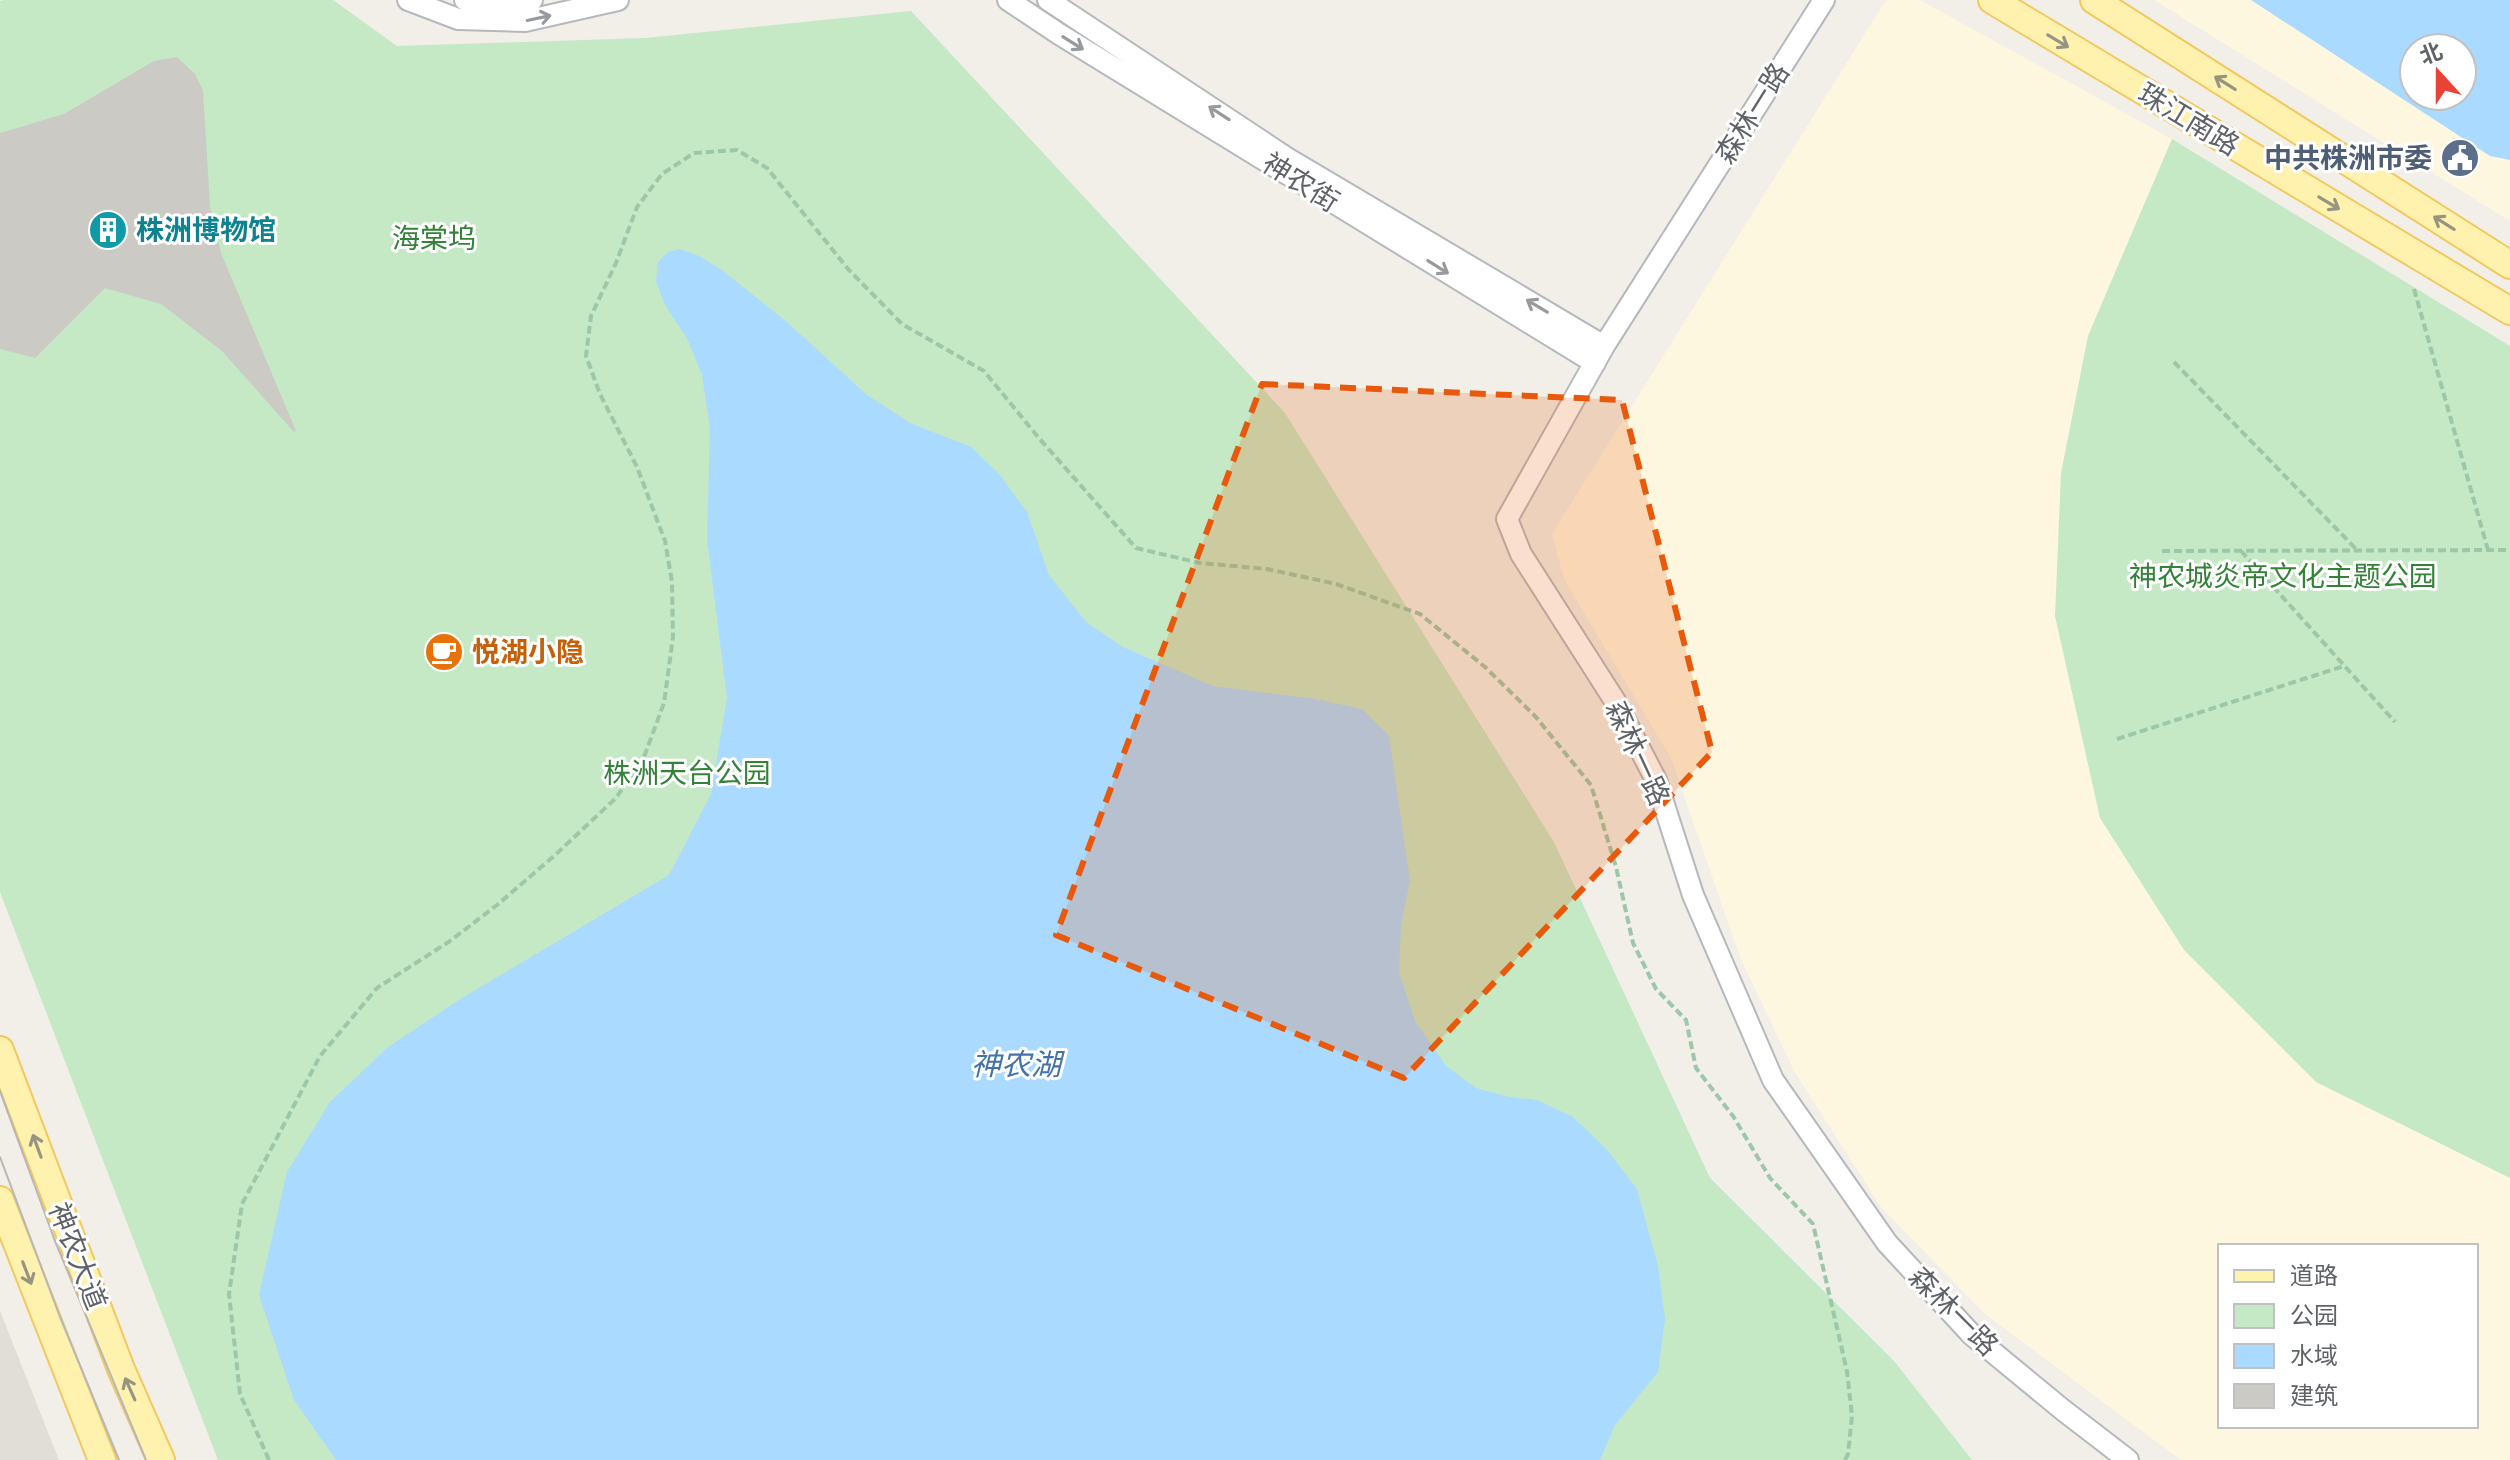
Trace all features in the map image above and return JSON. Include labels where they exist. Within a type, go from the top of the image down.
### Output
[{"type":"main road","name":"珠江南路","points":[[1992,0],[2510,311]]},
{"type":"main road","name":"珠江南路","points":[[2094,0],[2510,265]]},
{"type":"main road","name":"神农大道","points":[[0,1050],[121,1369],[161,1460]]},
{"type":"main road","name":"神农大道","points":[[0,1200],[102,1460]]},
{"type":"street","points":[[408,0],[458,19],[525,21],[618,0]]},
{"type":"street","points":[[465,0],[485,5],[532,0]]},
{"type":"street","name":"神农街","points":[[1008,0],[1059,34],[1599,354]]},
{"type":"street","name":"神农街","points":[[1048,0],[1287,158],[1599,354]]},
{"type":"street","name":"森林一路","points":[[1824,0],[1599,354],[1507,519],[1521,554],[1615,701],[1656,780],[1693,895],[1773,1080],[1887,1243],[1972,1335],[2128,1460]]},
{"type":"path","points":[[269,1460],[240,1394],[229,1294],[242,1204],[320,1056],[377,988],[450,941],[497,905],[616,798],[644,757],[664,703],[673,637],[672,582],[665,541],[637,467],[600,394],[586,356],[591,316],[616,263],[637,207],[662,174],[694,153],[737,150],[767,168],[848,269],[902,324],[984,371],[1136,548],[1200,563],[1267,569],[1336,584],[1420,614],[1485,667],[1535,716],[1591,785],[1616,867],[1633,943],[1656,989],[1686,1020],[1696,1068],[1733,1116],[1770,1178],[1813,1224],[1847,1371],[1852,1416],[1845,1460]]},
{"type":"path","points":[[2414,289],[2488,550]]},
{"type":"path","points":[[2174,362],[2358,551]]},
{"type":"path","points":[[2162,551],[2510,550]]},
{"type":"path","points":[[2241,551],[2395,722]]},
{"type":"path","points":[[2117,739],[2344,666]]},
{"type":"highlighted area","points":[[1262,384],[1622,400],[1712,752],[1404,1078],[1056,935]]},
{"type":"shaded area","points":[[1886,0],[1920,0],[2172,139],[2088,336],[2316,1082],[2510,1178],[2510,1460],[2181,1460],[1985,1314],[1881,1207],[1794,1071],[1740,957],[1671,758],[1564,579],[1552,534]]},
{"type":"shaded area","name":"中共株洲市委","points":[[2154,0],[2510,0],[2510,221]]},
{"type":"shaded area","points":[[0,1311],[59,1460],[0,1460]]},
{"type":"green space","name":"株洲天台公园","points":[[333,0],[397,46],[646,38],[911,11],[1285,413],[1554,842],[1710,1178],[1894,1361],[1972,1460],[218,1460],[0,892],[0,1]]},
{"type":"green space","name":"神农城炎帝文化主题公园","points":[[2172,139],[2510,346],[2510,1178],[2316,1082],[2184,950],[2100,818],[2055,616],[2061,473],[2088,336]]},
{"type":"water","points":[[2251,0],[2510,0],[2510,160],[2490,156],[2423,112],[2478,112],[2478,32],[2398,32],[2398,96]]},
{"type":"water","name":"神农湖","points":[[680,249],[722,270],[788,323],[867,395],[910,423],[971,447],[999,474],[1027,512],[1049,575],[1086,622],[1123,647],[1213,686],[1315,699],[1362,709],[1389,736],[1410,880],[1401,925],[1399,972],[1415,1021],[1446,1066],[1476,1088],[1509,1097],[1537,1100],[1573,1117],[1607,1150],[1637,1189],[1658,1266],[1665,1319],[1658,1372],[1615,1425],[1600,1460],[336,1460],[294,1400],[259,1295],[287,1172],[330,1102],[388,1047],[462,998],[669,875],[711,794],[727,698],[707,539],[710,429],[702,375],[687,338],[665,305],[656,281],[658,262],[668,252]]},
{"type":"building","name":"株洲博物馆","points":[[177,57],[195,74],[203,91],[210,207],[221,253],[294,432],[222,351],[161,304],[105,288],[35,358],[0,349],[0,133],[64,114],[154,61]]},
{"type":"tram line","points":[[0,1091],[55,1241],[146,1460]]},
{"type":"tram line","points":[[0,1157],[60,1317],[119,1460]]},
{"type":"place","name":"中共株洲市委","points":[[2460,158]]},
{"type":"place","name":"株洲博物馆","points":[[108,230]]},
{"type":"place","name":"悦湖小隐","points":[[444,652]]},
{"type":"park label","name":"海棠坞","points":[[434,238]]}]
